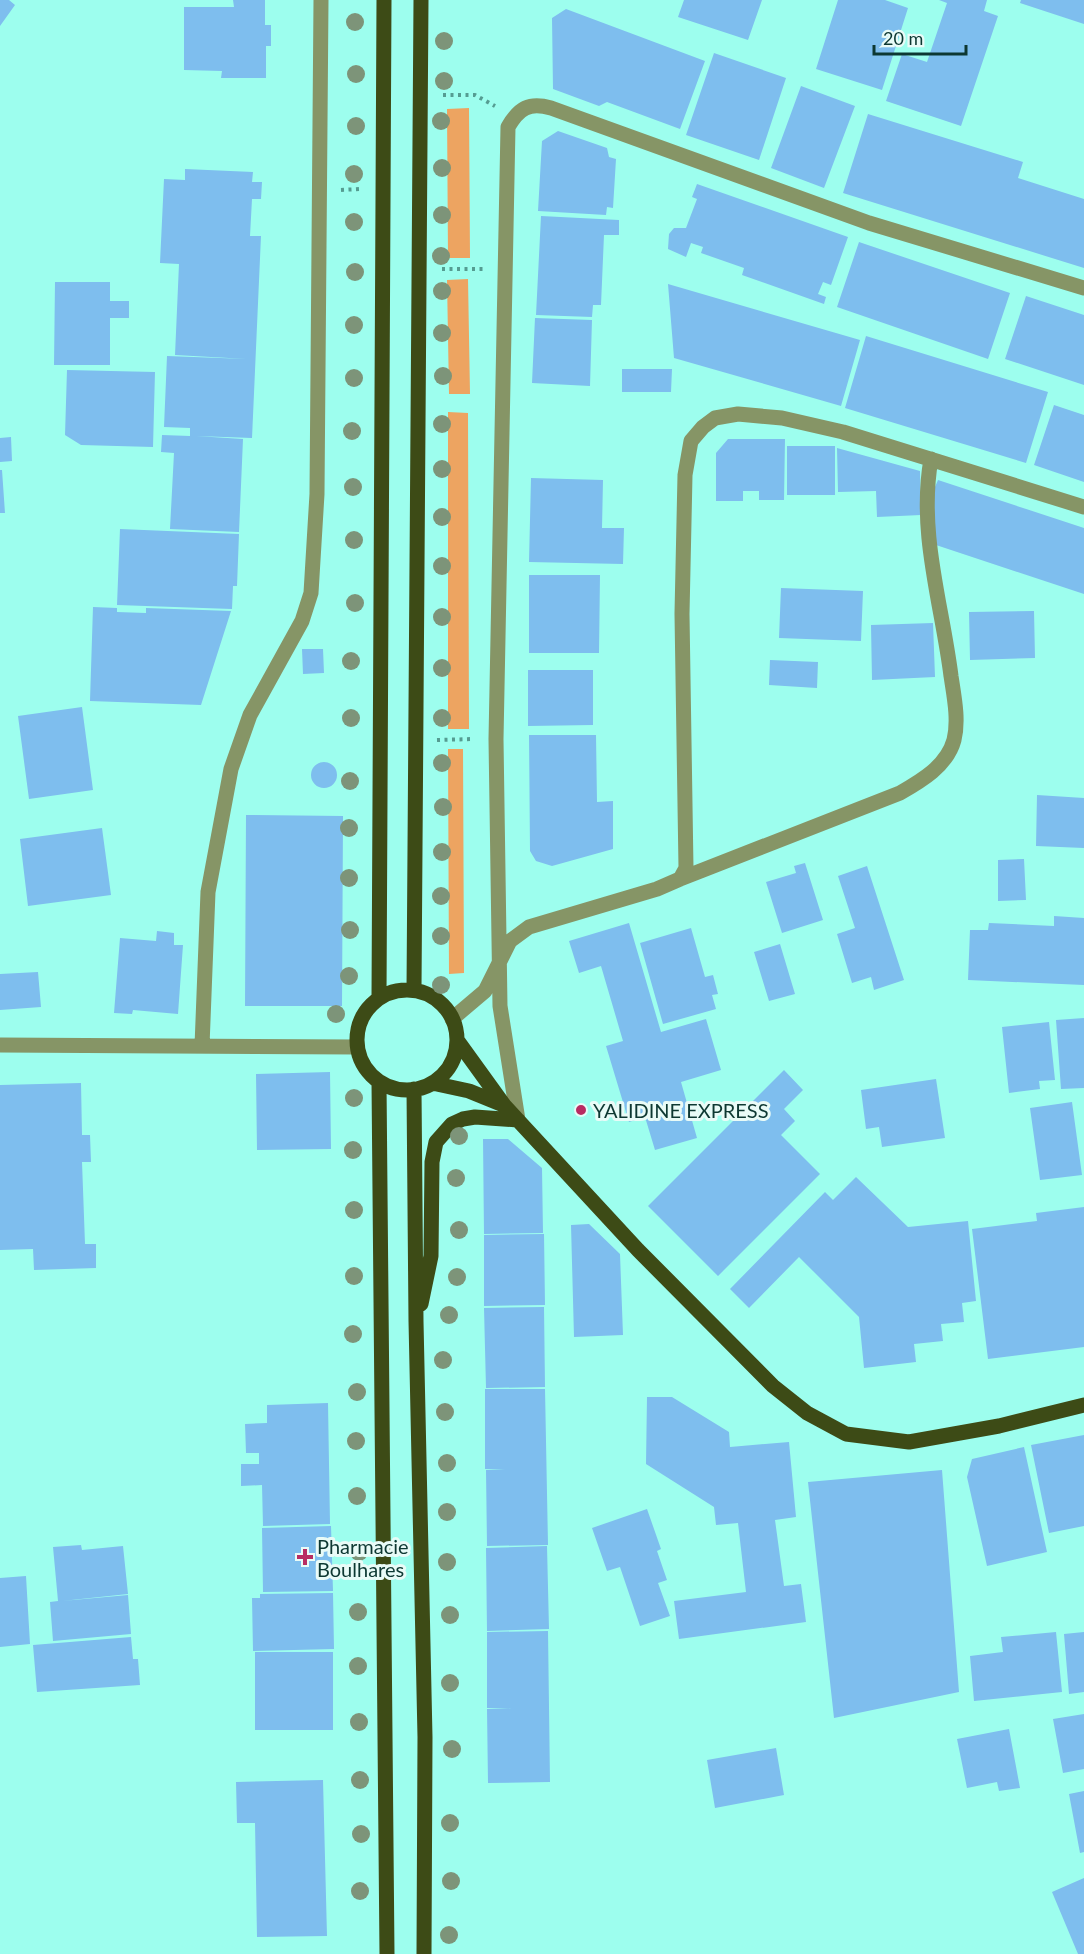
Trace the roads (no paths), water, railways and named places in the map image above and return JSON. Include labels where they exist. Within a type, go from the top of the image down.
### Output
[{"type":"main road","points":[[379,998],[384,0]]},
{"type":"main road","points":[[414,990],[421,0]]},
{"type":"main road","points":[[457,1040],[452,1061],[446,1071],[432,1083],[414,1089],[396,1089],[379,1082],[364,1067],[357,1047],[361,1019],[379,998],[402,990],[414,990],[437,1000],[452,1019],[457,1040],[504,1105],[638,1250],[773,1386],[807,1413],[846,1434],[909,1442],[999,1426],[1084,1405]]},
{"type":"main road","points":[[379,1082],[387,1954]]},
{"type":"main road","points":[[432,1083],[469,1091],[504,1105]]},
{"type":"main road","points":[[414,1089],[416,1321],[425,1737],[424,1954]]},
{"type":"main road","points":[[416,1321],[431,1256],[432,1162],[436,1142],[452,1124],[463,1119],[475,1117],[518,1120]]},
{"type":"street","points":[[202,1046],[208,892],[231,769],[250,715],[302,621],[311,593],[317,494],[321,0]]},
{"type":"street","points":[[518,1120],[505,1046],[499,965],[496,739],[507,128],[514,117],[525,106],[538,104],[869,223],[1084,288]]},
{"type":"street","points":[[680,879],[686,868],[688,836],[682,614],[685,475],[691,441],[703,427],[715,418],[738,414],[758,414],[843,432],[1084,507]]},
{"type":"street","points":[[452,1019],[480,996],[499,965],[510,941],[529,927],[657,889],[900,793],[926,778],[942,761],[954,740],[956,710],[928,547],[926,507],[931,459]]},
{"type":"street","points":[[0,1045],[357,1047]]},
{"type":"place","name":"YALIDINE EXPRESS","points":[[581,1110]]},
{"type":"place","name":"Pharmacie Boulhares","points":[[305,1557]]}]
